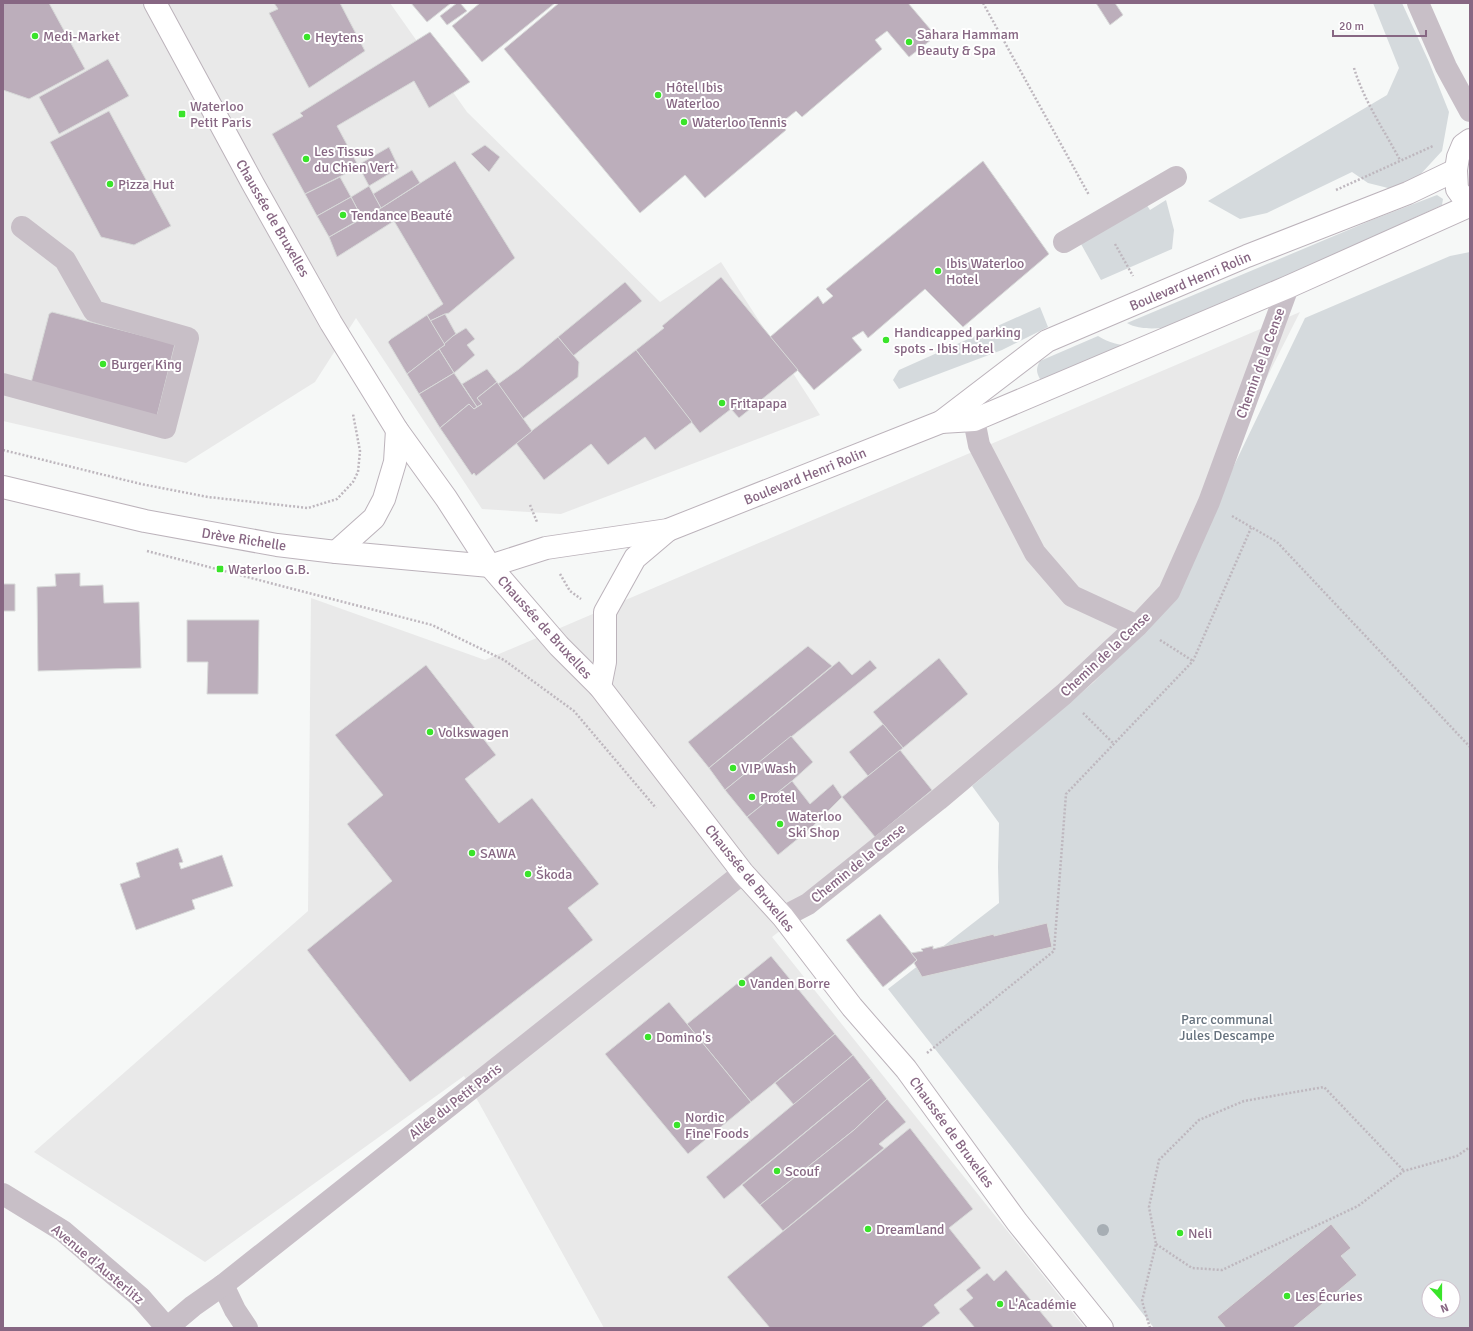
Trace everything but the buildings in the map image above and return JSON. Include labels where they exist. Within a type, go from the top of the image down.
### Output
[{"type":"main road","name":"Chaussée de Bruxelles","points":[[155,3],[253,184],[332,323],[397,430],[446,498],[490,566],[559,646],[600,687],[743,873],[782,917],[852,1007],[906,1069],[1017,1222],[1102,1328]]},
{"type":"main road","points":[[1470,140],[1463,145],[1458,157],[1456,170],[1457,188],[1470,207]]},
{"type":"main road","name":"Boulevard Henri Rolin","points":[[490,566],[546,548],[668,530],[941,422],[1047,341],[1100,320],[1247,256],[1408,192],[1456,170]]},
{"type":"main road","name":"Boulevard Henri Rolin","points":[[941,422],[974,420],[1288,287],[1470,207]]},
{"type":"main road","points":[[336,552],[374,518],[384,499],[395,462],[397,430]]},
{"type":"main road","name":"Drève Richelle","points":[[3,487],[145,521],[277,545],[490,566]]},
{"type":"main road","name":"Boulevard Henri Rolin","points":[[600,687],[605,662],[605,612],[635,558],[668,530]]},
{"type":"street","points":[[1418,3],[1446,67],[1470,111]]},
{"type":"street","points":[[1064,242],[1176,177]]},
{"type":"street","points":[[3,384],[165,428],[188,338],[94,311],[65,260],[22,228]]},
{"type":"street","name":"Chemin de la Cense","points":[[782,917],[808,904],[938,800],[1064,694],[1137,626],[1169,592],[1208,502],[1288,287]]},
{"type":"street","points":[[974,420],[979,445],[1035,553],[1072,596],[1137,626]]},
{"type":"street","name":"Allée du Petit Paris","points":[[167,1328],[743,873]]},
{"type":"street","name":"Avenue d'Austerlitz","points":[[3,1194],[62,1231],[140,1297],[167,1328]]},
{"type":"street","points":[[222,1285],[235,1310],[247,1328]]},
{"type":"path","points":[[983,3],[1092,202]]},
{"type":"path","points":[[1354,68],[1361,88],[1400,160]]},
{"type":"path","points":[[1115,243],[1134,277]]},
{"type":"path","points":[[3,450],[141,484],[208,497],[308,508],[337,499],[353,482],[358,472],[360,451],[353,412]]},
{"type":"path","points":[[1208,502],[1277,542],[1470,747]]},
{"type":"path","points":[[906,1069],[1054,951],[1066,794],[1193,661],[1251,528]]},
{"type":"path","points":[[141,550],[432,625],[504,660],[574,711],[659,812]]},
{"type":"path","points":[[1137,626],[1193,661]]},
{"type":"path","points":[[1064,694],[1114,744]]},
{"type":"path","points":[[1150,1328],[1142,1301],[1156,1244],[1149,1207],[1158,1160],[1199,1120],[1244,1102],[1324,1087],[1404,1171]]},
{"type":"path","points":[[1156,1244],[1192,1268],[1222,1270],[1358,1206],[1404,1171],[1457,1156],[1470,1147]]},
{"type":"shaded area","points":[[3,3],[390,3],[467,112],[660,302],[721,262],[820,415],[561,514],[482,509],[356,318],[315,382],[186,463],[3,421]]},
{"type":"shaded area","points":[[1300,312],[1118,672],[772,937],[1085,1328],[604,1328],[464,1076],[205,1262],[34,1152],[308,911],[311,598],[485,660]]},
{"type":"green space","points":[[1373,3],[1402,3],[1429,62],[1449,112],[1442,151],[1419,176],[1392,189],[1368,183],[1352,172],[1267,213],[1240,219],[1208,201],[1387,95],[1399,68]]},
{"type":"green space","points":[[1437,195],[1443,199],[1442,205],[1407,221],[1366,246],[1175,327],[1144,328],[1132,326],[1127,323],[1372,220]]},
{"type":"green space","points":[[1166,200],[1174,230],[1172,249],[1101,280],[1081,244],[1146,204],[1150,210]]},
{"type":"green space","name":"Parc communal Jules Descampe","points":[[1470,252],[1470,1328],[1154,1328],[888,989],[999,903],[999,823],[972,786],[1094,682],[1165,609],[1305,318],[1450,256]]},
{"type":"green space","points":[[1040,307],[1048,327],[1002,350],[899,389],[893,380],[899,370]]},
{"type":"green space","points":[[1098,336],[1114,343],[1132,346],[1049,381],[1040,379],[1037,370],[1040,361]]},
{"type":"place","name":"Medi-Market","points":[[35,36]]},
{"type":"place","name":"Heytens","points":[[307,37]]},
{"type":"place","name":"Sahara Hammam Beauty & Spa","points":[[909,42]]},
{"type":"place","name":"Hôtel Ibis Waterloo","points":[[658,95]]},
{"type":"place","name":"Waterloo Petit Paris","points":[[182,114]]},
{"type":"place","name":"Waterloo Tennis","points":[[684,122]]},
{"type":"place","name":"Les Tissus du Chien Vert","points":[[306,159]]},
{"type":"place","name":"Pizza Hut","points":[[110,184]]},
{"type":"place","name":"Tendance Beauté","points":[[343,215]]},
{"type":"place","name":"Ibis Waterloo Hotel","points":[[938,271]]},
{"type":"place","name":"Handicapped parking spots - Ibis Hotel","points":[[886,340]]},
{"type":"place","name":"Burger King","points":[[103,364]]},
{"type":"place","name":"Fritapapa","points":[[722,403]]},
{"type":"place","name":"Waterloo G.B.","points":[[220,569]]},
{"type":"place","name":"Volkswagen","points":[[430,732]]},
{"type":"place","name":"VIP Wash","points":[[733,768]]},
{"type":"place","name":"Protel","points":[[752,797]]},
{"type":"place","name":"Waterloo Ski Shop","points":[[780,824]]},
{"type":"place","name":"SAWA","points":[[472,853]]},
{"type":"place","name":"Škoda","points":[[528,874]]},
{"type":"place","name":"Vanden Borre","points":[[742,983]]},
{"type":"place","name":"Domino's","points":[[648,1037]]},
{"type":"place","name":"Nordic Fine Foods","points":[[677,1125]]},
{"type":"place","name":"Scouf","points":[[777,1171]]},
{"type":"place","name":"DreamLand","points":[[868,1229]]},
{"type":"place","name":"Neli","points":[[1180,1233]]},
{"type":"place","name":"Les Écuries","points":[[1287,1296]]},
{"type":"place","name":"L'Académie","points":[[1000,1304]]}]
